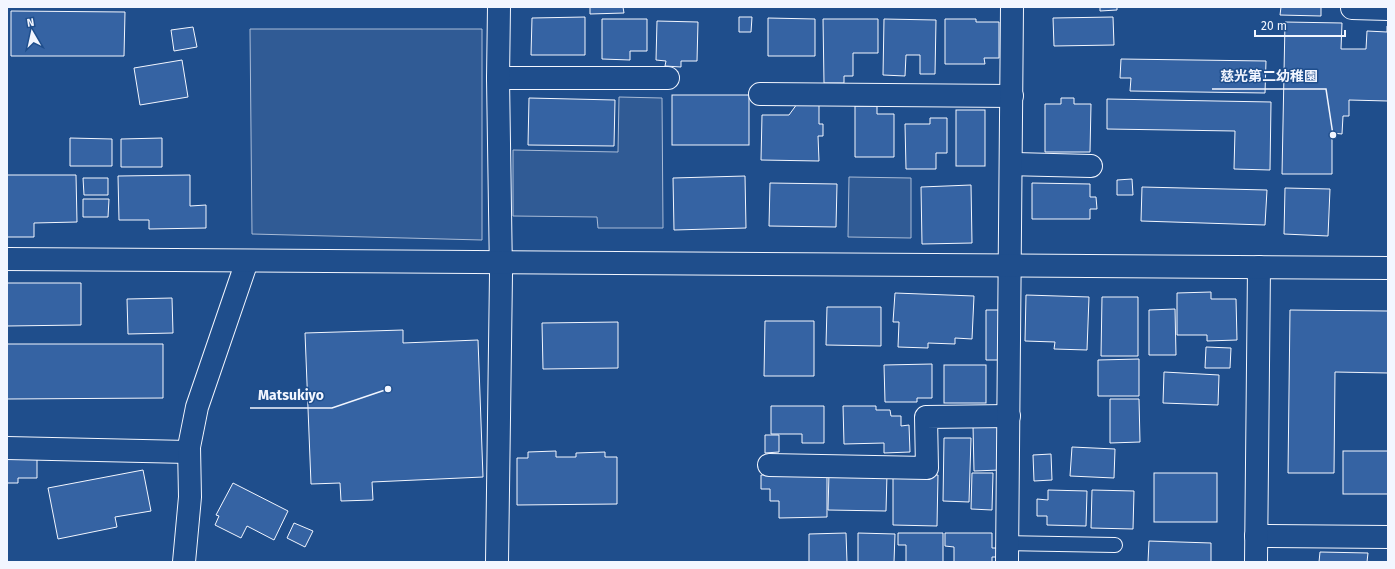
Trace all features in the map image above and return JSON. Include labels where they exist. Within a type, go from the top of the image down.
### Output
[{"type":"street","points":[[497,562],[500,262],[498,7]]},
{"type":"street","points":[[1007,553],[1011,266],[1012,7]]},
{"type":"street","points":[[1352,7],[1388,9]]},
{"type":"street","points":[[498,78],[668,78]]},
{"type":"street","points":[[760,94],[1012,96]]},
{"type":"street","points":[[1011,164],[1091,166]]},
{"type":"street","points":[[7,260],[1388,268]]},
{"type":"street","points":[[184,562],[190,497],[188,452],[197,407],[247,261]]},
{"type":"street","points":[[1256,562],[1259,267]]},
{"type":"street","points":[[769,465],[927,468],[926,417],[1009,416]]},
{"type":"street","points":[[7,448],[188,452]]},
{"type":"street","points":[[1256,536],[1388,537]]},
{"type":"lane","points":[[1007,553],[1115,544]]},
{"type":"shaded area","points":[[250,29],[482,29],[482,240],[252,234]]},
{"type":"shaded area","points":[[619,97],[662,98],[663,228],[598,228],[597,217],[513,216],[513,150],[618,152]]},
{"type":"shaded area","points":[[849,177],[911,178],[911,238],[848,237]]},
{"type":"building","points":[[590,7],[623,7],[624,13],[590,14]]},
{"type":"building","points":[[1100,7],[1117,7],[1117,10],[1100,11]]},
{"type":"building","points":[[1281,7],[1321,7],[1321,16],[1280,15]]},
{"type":"building","points":[[11,11],[125,12],[124,56],[11,56]]},
{"type":"building","points":[[585,17],[585,55],[531,55],[532,18]]},
{"type":"building","points":[[739,17],[752,17],[751,32],[739,32]]},
{"type":"building","points":[[1113,17],[1114,45],[1054,46],[1053,18]]},
{"type":"building","points":[[768,18],[815,19],[815,56],[768,56]]},
{"type":"building","points":[[602,19],[647,19],[647,51],[630,51],[630,60],[602,59]]},
{"type":"building","points":[[823,19],[878,19],[878,53],[853,53],[853,76],[844,76],[844,83],[824,83]]},
{"type":"building","points":[[884,19],[936,20],[935,74],[920,74],[920,55],[906,55],[905,76],[883,75]]},
{"type":"building","points":[[945,19],[976,19],[976,22],[999,22],[999,58],[984,58],[985,64],[945,64]]},
{"type":"building","points":[[657,21],[698,22],[697,61],[681,61],[681,67],[665,66],[666,61],[656,60]]},
{"type":"building","points":[[1285,22],[1342,23],[1341,49],[1366,49],[1367,31],[1387,32],[1388,26],[1388,101],[1349,100],[1349,116],[1343,116],[1342,134],[1332,133],[1332,174],[1282,174]]},
{"type":"building","points":[[193,27],[197,47],[174,51],[171,30]]},
{"type":"building","points":[[1121,59],[1266,61],[1265,93],[1130,91],[1131,78],[1120,78]]},
{"type":"building","points":[[182,60],[188,97],[140,105],[134,68]]},
{"type":"building","points":[[672,95],[749,95],[749,145],[672,145]]},
{"type":"building","points":[[529,98],[615,100],[614,146],[528,145]]},
{"type":"building","points":[[1061,98],[1074,98],[1074,104],[1091,104],[1090,152],[1045,152],[1045,104],[1061,104]]},
{"type":"building","points":[[1107,99],[1271,102],[1270,170],[1234,169],[1235,131],[1107,129]]},
{"type":"building","points":[[797,104],[819,104],[819,124],[823,124],[823,136],[818,136],[819,161],[761,160],[762,115],[789,115]]},
{"type":"building","points":[[855,106],[877,106],[877,114],[894,114],[894,157],[855,157]]},
{"type":"building","points":[[956,110],[985,110],[985,166],[956,166]]},
{"type":"building","points":[[930,118],[947,118],[947,153],[936,153],[936,169],[906,169],[905,124],[930,124]]},
{"type":"building","points":[[70,138],[112,139],[112,166],[70,166]]},
{"type":"building","points":[[162,138],[162,167],[121,167],[121,139]]},
{"type":"building","points":[[7,175],[76,175],[77,222],[34,223],[34,237],[7,237]]},
{"type":"building","points":[[190,175],[190,206],[206,205],[206,228],[149,229],[149,220],[119,220],[118,176]]},
{"type":"building","points":[[745,176],[746,228],[674,230],[673,178]]},
{"type":"building","points":[[83,178],[108,178],[108,195],[84,195]]},
{"type":"building","points":[[1132,179],[1133,195],[1117,195],[1117,180]]},
{"type":"building","points":[[770,183],[837,184],[836,227],[769,226]]},
{"type":"building","points":[[1032,183],[1090,184],[1090,197],[1096,197],[1097,209],[1090,209],[1090,219],[1032,219]]},
{"type":"building","points":[[971,185],[972,243],[922,244],[921,187]]},
{"type":"building","points":[[1142,187],[1267,190],[1265,225],[1141,221]]},
{"type":"building","points":[[1285,188],[1330,189],[1328,236],[1284,234]]},
{"type":"building","points":[[83,199],[109,199],[108,217],[83,217]]},
{"type":"building","points":[[7,283],[81,283],[81,325],[7,326]]},
{"type":"building","points":[[1211,292],[1211,299],[1236,299],[1237,340],[1207,341],[1207,335],[1177,335],[1177,293]]},
{"type":"building","points":[[895,293],[974,296],[972,339],[955,338],[955,344],[928,343],[928,348],[898,347],[899,322],[893,322]]},
{"type":"building","points":[[1026,295],[1089,297],[1087,350],[1054,349],[1055,342],[1025,341]]},
{"type":"building","points":[[1102,297],[1138,297],[1138,356],[1101,356]]},
{"type":"building","points":[[172,298],[173,333],[128,334],[127,299]]},
{"type":"building","points":[[827,307],[881,307],[881,346],[826,345]]},
{"type":"building","points":[[1175,309],[1176,355],[1149,355],[1149,310]]},
{"type":"building","points":[[986,310],[1000,310],[999,360],[986,360]]},
{"type":"building","points":[[1290,310],[1388,311],[1388,373],[1335,372],[1334,473],[1288,473]]},
{"type":"building","points":[[765,321],[814,321],[814,376],[764,376]]},
{"type":"building","points":[[618,322],[618,368],[543,369],[542,323]]},
{"type":"building","points":[[403,330],[403,343],[478,340],[483,477],[372,482],[373,500],[341,501],[340,483],[311,484],[305,333]]},
{"type":"building","points":[[7,344],[163,344],[163,398],[7,399]]},
{"type":"building","points":[[1206,347],[1231,348],[1230,368],[1205,368]]},
{"type":"building","points":[[1139,359],[1139,396],[1098,396],[1098,360]]},
{"type":"building","points":[[932,364],[932,398],[917,398],[917,402],[885,402],[884,365]]},
{"type":"building","points":[[944,365],[986,365],[986,403],[944,403]]},
{"type":"building","points":[[1164,372],[1219,375],[1218,405],[1163,403]]},
{"type":"building","points":[[1110,399],[1139,399],[1140,442],[1110,443]]},
{"type":"building","points":[[771,406],[824,406],[824,443],[802,443],[802,434],[771,434]]},
{"type":"building","points":[[843,406],[876,406],[876,410],[890,410],[891,416],[901,416],[901,426],[909,425],[910,452],[884,453],[884,443],[844,444]]},
{"type":"building","points":[[998,425],[1000,470],[974,471],[973,426]]},
{"type":"building","points":[[765,435],[779,435],[779,452],[765,453]]},
{"type":"building","points":[[944,438],[971,438],[969,502],[943,501]]},
{"type":"building","points":[[1072,447],[1115,449],[1114,478],[1070,476]]},
{"type":"building","points":[[556,451],[556,457],[576,457],[576,453],[605,452],[605,457],[617,457],[617,504],[517,505],[517,458],[528,458],[528,452]]},
{"type":"building","points":[[1343,451],[1388,451],[1388,494],[1343,494]]},
{"type":"building","points":[[1051,454],[1052,480],[1034,481],[1033,455]]},
{"type":"building","points":[[7,457],[37,457],[37,478],[18,478],[18,483],[7,483]]},
{"type":"building","points":[[143,470],[151,511],[115,517],[117,527],[58,539],[48,488]]},
{"type":"building","points":[[829,473],[887,474],[886,511],[828,510]]},
{"type":"building","points":[[972,473],[993,473],[992,510],[971,509]]},
{"type":"building","points":[[1154,473],[1217,473],[1217,522],[1154,522]]},
{"type":"building","points":[[827,474],[827,517],[779,518],[779,501],[770,501],[770,489],[761,489],[761,475]]},
{"type":"building","points":[[893,474],[938,475],[937,526],[893,525]]},
{"type":"building","points":[[233,483],[288,511],[274,540],[247,526],[241,538],[215,525],[219,516],[216,515]]},
{"type":"building","points":[[1048,490],[1087,491],[1086,526],[1047,525],[1047,516],[1037,516],[1037,499],[1048,500]]},
{"type":"building","points":[[1092,490],[1134,491],[1133,529],[1091,528]]},
{"type":"building","points":[[294,523],[313,531],[305,547],[287,538]]},
{"type":"building","points":[[846,533],[847,562],[809,562],[809,534]]},
{"type":"building","points":[[858,533],[895,534],[894,562],[858,562]]},
{"type":"building","points":[[898,533],[943,533],[943,562],[906,562],[906,545],[898,545]]},
{"type":"building","points":[[945,533],[992,533],[992,548],[999,548],[999,557],[992,557],[992,562],[954,562],[954,547],[945,546]]},
{"type":"building","points":[[1149,541],[1211,543],[1211,562],[1148,562]]},
{"type":"building","points":[[1320,552],[1368,553],[1367,562],[1319,562]]},
{"type":"place","name":"慈光第二幼稚園","points":[[1333,135]]},
{"type":"place","name":"Matsukiyo","points":[[388,389]]}]
